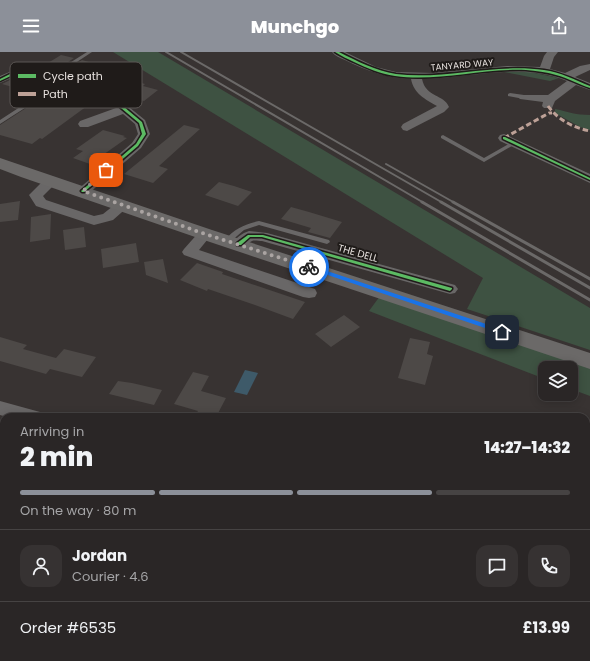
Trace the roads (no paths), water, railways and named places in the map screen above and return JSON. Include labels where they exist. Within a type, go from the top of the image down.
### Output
[{"type":"main road","points":[[0,163],[27,174],[83,191],[205,234],[590,361]]},
{"type":"main road","points":[[0,175],[27,174]]},
{"type":"street","name":"TANYARD WAY","points":[[337,52],[369,68],[382,72],[416,76],[490,70],[544,71],[590,87]]},
{"type":"street","points":[[544,71],[549,56],[553,52]]},
{"type":"street","points":[[524,97],[549,103],[570,79],[584,68],[590,67]]},
{"type":"street","points":[[0,80],[10,75]]},
{"type":"street","points":[[407,127],[443,107],[442,104],[425,95],[418,89],[416,76]]},
{"type":"street","points":[[83,191],[142,139],[144,134],[140,123],[125,110],[84,124]]},
{"type":"street","points":[[509,140],[590,180]]},
{"type":"street","points":[[51,181],[36,195],[41,203],[94,221],[108,217],[123,205]]},
{"type":"street","points":[[205,234],[189,252],[309,293]]},
{"type":"street","name":"THE DELL","points":[[233,242],[249,236],[262,236],[450,289]]},
{"type":"street","points":[[0,408],[19,413]]},
{"type":"lane","points":[[74,62],[90,52]]},
{"type":"lane","points":[[510,94],[524,97]]},
{"type":"lane","points":[[0,122],[22,108]]},
{"type":"lane","points":[[443,137],[484,160],[509,140]]},
{"type":"lane","points":[[233,242],[238,230],[249,225],[259,223],[327,242]]},
{"type":"water","points":[[245,370],[258,373],[247,395],[234,392]]},
{"type":"railway","points":[[166,52],[424,203]]},
{"type":"railway","points":[[181,52],[443,203]]},
{"type":"railway","points":[[386,164],[455,203]]},
{"type":"railway","points":[[422,202],[590,300]]},
{"type":"railway","points":[[441,202],[590,288]]},
{"type":"railway","points":[[453,202],[590,279]]}]
